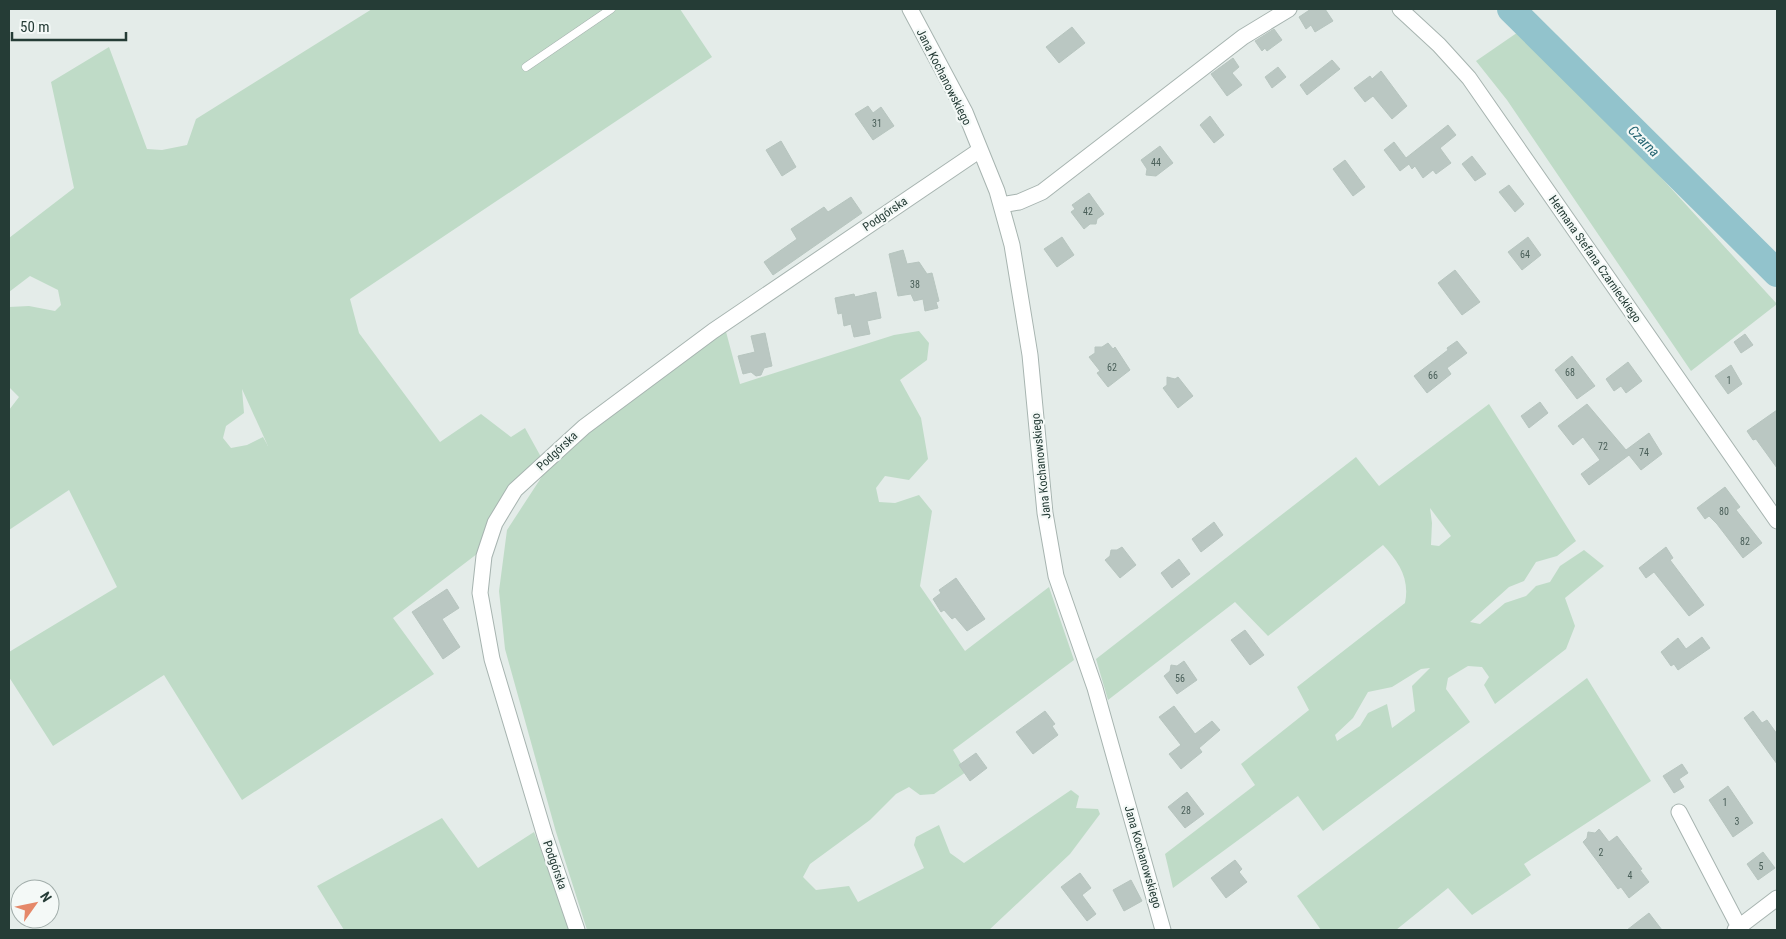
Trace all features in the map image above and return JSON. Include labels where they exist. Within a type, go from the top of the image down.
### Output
[{"type":"street","name":"Jana Kochanowskiego","points":[[910,9],[965,112],[1001,205],[1012,245],[1030,354],[1045,513],[1056,576],[1095,688],[1163,930]]},
{"type":"street","points":[[1001,205],[1019,202],[1042,192],[1243,37],[1289,9]]},
{"type":"street","name":"Hetmana Stefana Czarnieckiego","points":[[1400,9],[1439,45],[1469,78],[1777,521]]},
{"type":"street","name":"Podgórska","points":[[577,930],[545,836],[492,659],[480,593],[484,556],[495,523],[515,490],[584,427],[612,405],[713,331],[980,150]]},
{"type":"street","points":[[1679,812],[1737,928],[1777,898]]},
{"type":"lane","points":[[526,67],[611,9]]},
{"type":"green space","points":[[372,9],[680,9],[712,57],[350,299],[359,333],[440,442],[481,414],[511,437],[525,428],[541,457],[490,544],[393,618],[434,674],[242,800],[164,675],[53,746],[9,677],[9,652],[117,587],[69,490],[9,530],[9,410],[19,397],[9,387],[9,307],[29,306],[55,311],[61,305],[58,290],[30,276],[9,292],[9,238],[74,188],[51,82],[109,47],[147,149],[162,150],[187,145],[196,119]],"holes":[[[242,389],[268,446],[263,437],[247,445],[231,448],[223,438],[226,426],[244,413]]]},
{"type":"green space","points":[[1524,28],[1777,304],[1691,371],[1507,100],[1476,61]]},
{"type":"green space","points":[[725,328],[740,384],[894,335],[919,331],[929,343],[927,360],[900,380],[921,418],[928,459],[909,480],[885,476],[876,488],[879,502],[895,503],[919,495],[932,511],[920,586],[965,651],[1049,587],[1074,660],[953,750],[966,772],[934,794],[920,795],[909,787],[896,794],[870,820],[810,864],[803,877],[816,890],[849,886],[858,902],[924,868],[914,845],[916,837],[939,825],[950,853],[964,863],[1071,790],[1079,796],[1076,808],[1098,809],[1100,814],[1070,854],[989,930],[587,930],[556,832],[505,649],[499,591],[507,530],[552,461]]},
{"type":"green space","points":[[1489,404],[1576,541],[1557,556],[1536,562],[1524,581],[1509,587],[1470,622],[1480,624],[1505,603],[1526,596],[1536,586],[1550,582],[1560,566],[1584,550],[1604,566],[1565,598],[1575,626],[1566,649],[1495,704],[1484,685],[1489,677],[1482,667],[1468,666],[1448,678],[1446,689],[1470,722],[1323,831],[1298,796],[1173,888],[1165,854],[1255,785],[1241,764],[1309,710],[1297,687],[1405,603],[1406,586],[1402,571],[1383,545],[1268,636],[1235,602],[1108,700],[1096,659],[1356,457],[1379,486]],"holes":[[[1430,508],[1451,536],[1439,546],[1431,545],[1432,523]],[[1430,668],[1412,686],[1415,711],[1392,728],[1387,704],[1368,713],[1360,726],[1337,741],[1335,735],[1353,718],[1368,692],[1392,687],[1421,669]]]},
{"type":"green space","points":[[1587,678],[1651,781],[1524,864],[1531,875],[1472,915],[1448,888],[1396,930],[1321,930],[1297,896]]},
{"type":"green space","points":[[442,818],[478,868],[534,832],[573,930],[344,930],[317,886]]},
{"type":"building","points":[[1311,9],[1325,9],[1333,21],[1315,32],[1311,25],[1306,29],[1299,17]]},
{"type":"building","points":[[1072,27],[1085,43],[1059,63],[1046,47]]},
{"type":"building","points":[[1274,29],[1282,40],[1267,51],[1265,48],[1262,51],[1255,41]]},
{"type":"building","points":[[1233,58],[1239,67],[1232,73],[1242,85],[1227,96],[1211,74]]},
{"type":"building","points":[[1332,60],[1340,69],[1307,95],[1300,85]]},
{"type":"building","points":[[1278,67],[1286,77],[1272,88],[1265,77]]},
{"type":"building","points":[[1381,71],[1407,106],[1392,119],[1373,96],[1365,102],[1354,88],[1370,76],[1372,79]]},
{"type":"building","points":[[868,106],[873,113],[881,107],[894,126],[873,140],[855,114]]},
{"type":"building","points":[[1210,116],[1224,135],[1214,143],[1200,125]]},
{"type":"building","points":[[1448,125],[1456,135],[1440,148],[1451,163],[1436,174],[1433,170],[1423,178],[1415,166],[1412,169],[1409,164],[1400,171],[1384,150],[1394,142],[1406,158]]},
{"type":"building","points":[[781,141],[796,167],[782,176],[766,150]]},
{"type":"building","points":[[1160,146],[1173,163],[1156,176],[1146,175],[1147,169],[1141,160]]},
{"type":"building","points":[[1472,156],[1486,174],[1475,181],[1462,164]]},
{"type":"building","points":[[1345,160],[1365,187],[1353,196],[1333,169]]},
{"type":"building","points":[[1509,185],[1524,204],[1515,212],[1499,192]]},
{"type":"building","points":[[1089,193],[1104,214],[1097,219],[1096,224],[1090,224],[1084,229],[1071,212],[1075,209],[1072,205]]},
{"type":"building","points":[[851,197],[862,213],[773,275],[764,262],[797,239],[791,229],[824,207],[828,212]]},
{"type":"building","points":[[1062,237],[1074,255],[1057,267],[1044,249]]},
{"type":"building","points":[[1528,237],[1541,255],[1522,270],[1508,252]]},
{"type":"building","points":[[903,250],[907,264],[919,262],[927,274],[932,273],[939,301],[936,302],[938,308],[925,311],[923,299],[914,301],[911,294],[898,296],[889,254]]},
{"type":"building","points":[[1455,270],[1480,302],[1462,315],[1438,283]]},
{"type":"building","points":[[876,292],[881,318],[867,321],[870,334],[854,337],[851,324],[844,326],[842,313],[838,314],[835,298],[854,294],[855,297]]},
{"type":"building","points":[[765,333],[772,366],[764,368],[761,375],[756,376],[751,372],[743,374],[738,356],[755,352],[751,336]]},
{"type":"building","points":[[1745,334],[1753,345],[1741,353],[1734,342]]},
{"type":"building","points":[[1457,341],[1467,353],[1447,368],[1451,374],[1427,393],[1414,376]]},
{"type":"building","points":[[1108,343],[1113,349],[1115,347],[1130,370],[1108,387],[1097,373],[1100,371],[1089,357],[1095,353],[1095,347],[1102,347]]},
{"type":"building","points":[[1572,356],[1595,386],[1577,399],[1555,370]]},
{"type":"building","points":[[1628,362],[1642,381],[1626,393],[1621,386],[1614,391],[1606,379]]},
{"type":"building","points":[[1731,365],[1742,384],[1728,394],[1715,376]]},
{"type":"building","points":[[1167,377],[1175,379],[1178,377],[1193,396],[1178,408],[1163,388],[1167,385]]},
{"type":"building","points":[[1540,402],[1548,413],[1529,428],[1521,416]]},
{"type":"building","points":[[1587,404],[1626,450],[1649,433],[1662,454],[1641,470],[1629,455],[1589,485],[1581,474],[1600,460],[1583,437],[1573,445],[1558,426]]},
{"type":"building","points":[[1777,410],[1777,468],[1756,439],[1753,440],[1747,431]]},
{"type":"building","points":[[1725,487],[1740,507],[1736,510],[1762,543],[1743,558],[1717,524],[1709,516],[1705,519],[1697,508]]},
{"type":"building","points":[[1214,522],[1223,535],[1201,552],[1192,539]]},
{"type":"building","points":[[1122,547],[1136,565],[1120,578],[1105,560],[1110,556],[1111,550],[1117,550]]},
{"type":"building","points":[[1666,547],[1673,558],[1670,560],[1704,605],[1689,616],[1654,572],[1646,578],[1639,568]]},
{"type":"building","points":[[1179,559],[1190,574],[1172,588],[1161,573]]},
{"type":"building","points":[[956,578],[985,619],[967,631],[955,617],[952,619],[944,610],[941,612],[933,599],[941,593],[939,590]]},
{"type":"building","points":[[447,589],[459,608],[442,619],[460,647],[443,659],[412,612]]},
{"type":"building","points":[[1245,630],[1264,655],[1250,665],[1231,640]]},
{"type":"building","points":[[1702,637],[1710,648],[1678,670],[1674,664],[1671,666],[1661,652],[1678,638],[1686,649]]},
{"type":"building","points":[[1184,661],[1197,680],[1177,694],[1164,676],[1170,671],[1171,665],[1177,666]]},
{"type":"building","points":[[1174,706],[1195,734],[1212,721],[1220,730],[1199,748],[1202,752],[1181,769],[1169,754],[1181,745],[1159,717]]},
{"type":"building","points":[[1045,711],[1055,724],[1052,726],[1058,735],[1033,754],[1016,732]]},
{"type":"building","points":[[1753,711],[1762,723],[1767,720],[1777,734],[1777,764],[1744,718]]},
{"type":"building","points":[[976,753],[987,768],[970,781],[959,765]]},
{"type":"building","points":[[1682,764],[1688,773],[1679,779],[1684,787],[1674,793],[1663,776]]},
{"type":"building","points":[[1728,786],[1753,823],[1733,837],[1709,800]]},
{"type":"building","points":[[1187,792],[1204,814],[1185,828],[1168,807]]},
{"type":"building","points":[[1599,829],[1609,842],[1617,836],[1642,869],[1640,870],[1649,882],[1629,898],[1621,887],[1618,889],[1583,842],[1587,838],[1588,832],[1595,833]]},
{"type":"building","points":[[1763,852],[1775,868],[1758,880],[1747,864]]},
{"type":"building","points":[[1235,860],[1242,869],[1239,872],[1247,882],[1226,898],[1211,878]]},
{"type":"building","points":[[1080,873],[1091,888],[1082,895],[1096,914],[1087,921],[1061,887]]},
{"type":"building","points":[[1131,880],[1142,901],[1124,911],[1113,890]]},
{"type":"building","points":[[1649,913],[1662,930],[1627,930]]},
{"type":"waterway","name":"Czarna","points":[[1511,9],[1777,273]]}]
